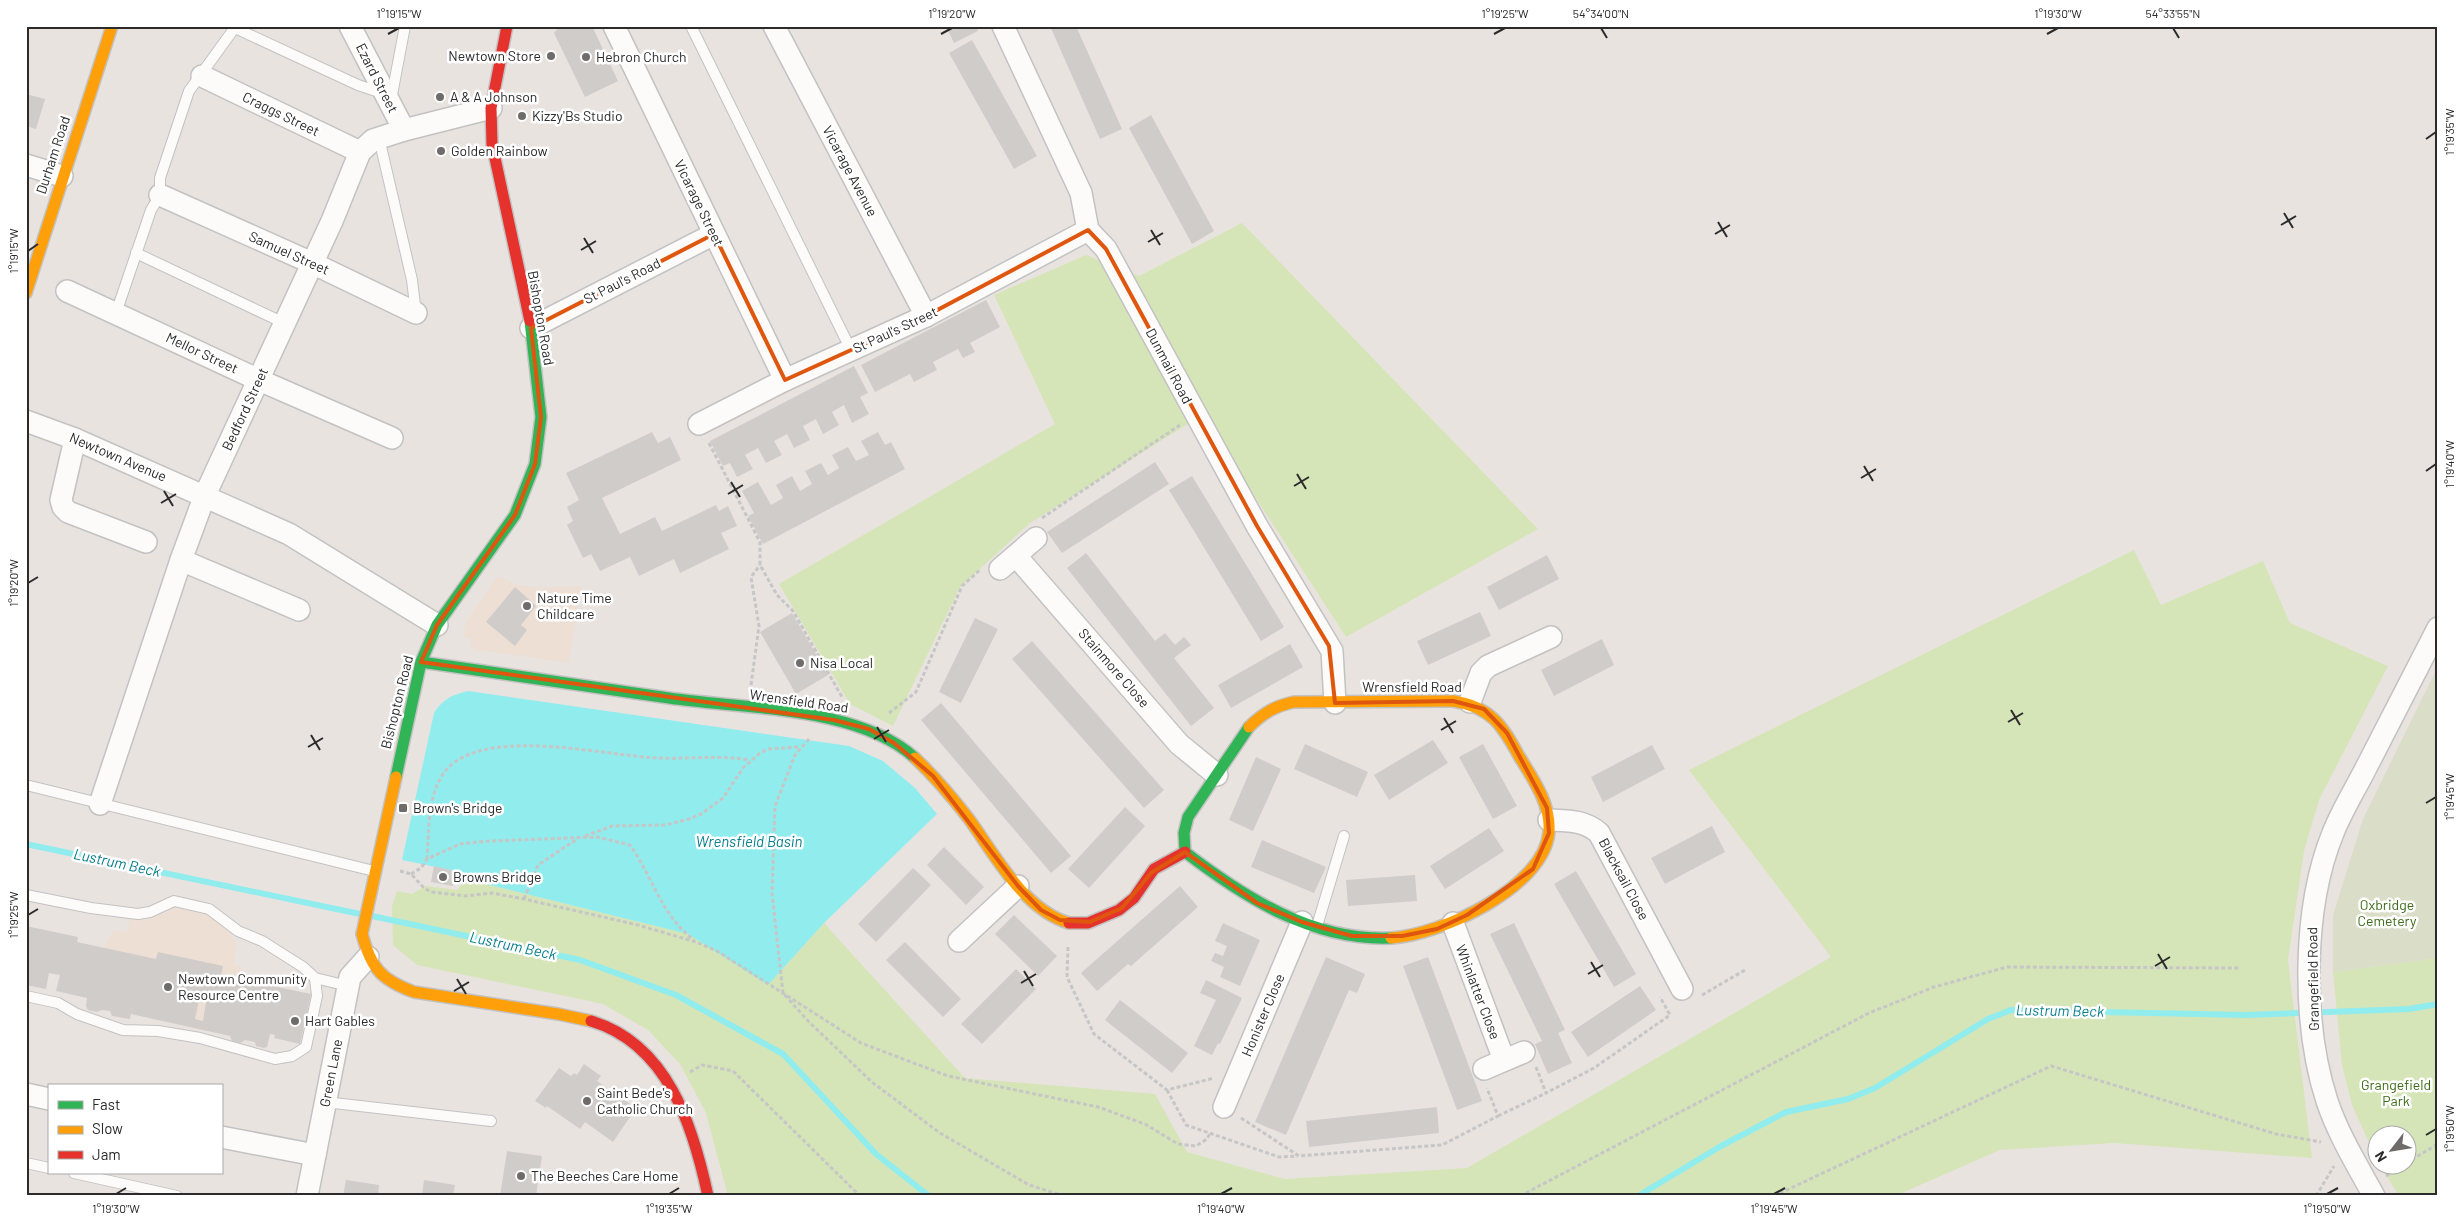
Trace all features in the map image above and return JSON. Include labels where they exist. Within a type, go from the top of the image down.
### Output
[{"type":"street","name":"Durham Road","points":[[26,293],[62,176],[112,26]]},
{"type":"street","name":"Ezard Street","points":[[350,26],[404,130]]},
{"type":"street","name":"Bishopton Road","points":[[507,26],[491,108],[492,144],[530,328],[541,417],[535,464],[515,515],[437,626],[421,662],[362,934],[368,957],[378,974],[393,985],[414,992],[582,1017],[620,1033],[646,1054],[669,1085],[685,1115],[699,1153],[708,1196]]},
{"type":"street","name":"Vicarage Street","points":[[614,26],[786,380]]},
{"type":"street","name":"Vicarage Avenue","points":[[774,26],[926,316]]},
{"type":"street","points":[[1003,26],[1081,194],[1088,230]]},
{"type":"street","name":"Craggs Street","points":[[202,76],[360,152]]},
{"type":"street","points":[[360,152],[373,140],[404,130],[491,108]]},
{"type":"street","name":"Bedford Street","points":[[100,804],[181,560],[205,495],[312,263],[360,152]]},
{"type":"street","points":[[26,165],[62,176]]},
{"type":"street","name":"Samuel Street","points":[[160,196],[312,263],[416,313]]},
{"type":"street","name":"St Paul's Street","points":[[699,424],[786,380],[926,316],[1088,230]]},
{"type":"street","name":"Dunmail Road","points":[[1088,230],[1106,249],[1257,526],[1332,651],[1335,703]]},
{"type":"street","name":"St Paul's Road","points":[[530,328],[714,234]]},
{"type":"street","name":"Mellor Street","points":[[67,291],[259,380],[392,438]]},
{"type":"street","name":"Newtown Avenue","points":[[26,421],[75,438],[205,495],[296,538],[437,626]]},
{"type":"street","points":[[75,438],[61,500],[63,507],[68,512],[146,542]]},
{"type":"street","points":[[1000,569],[1036,538]]},
{"type":"street","name":"Stainmore Close","points":[[1016,556],[1179,744],[1217,775]]},
{"type":"street","points":[[181,560],[299,610]]},
{"type":"street","name":"Grangefield Road","points":[[2374,1196],[2346,1146],[2327,1102],[2314,1053],[2310,988],[2310,930],[2318,880],[2333,833],[2438,628]]},
{"type":"street","points":[[1470,702],[1481,673],[1488,666],[1551,637]]},
{"type":"street","name":"Wrensfield Road","points":[[421,662],[814,717],[846,722],[869,729],[894,743],[916,759],[933,776],[1018,886],[1041,910],[1060,920],[1076,924],[1090,922],[1122,908],[1132,900],[1154,869],[1185,852]]},
{"type":"street","name":"Wrensfield Road","points":[[1294,702],[1470,702],[1496,718],[1507,733],[1542,796],[1549,820],[1549,833],[1545,846],[1533,869],[1519,881],[1452,923],[1419,933],[1370,938],[1309,924],[1258,903],[1218,877],[1185,852],[1184,833],[1188,817],[1250,726],[1265,712],[1279,705],[1294,702]]},
{"type":"street","name":"Blacksail Close","points":[[1549,820],[1580,822],[1591,825],[1599,833],[1677,986]]},
{"type":"street","points":[[959,941],[1018,886]]},
{"type":"street","name":"Whinlatter Close","points":[[1452,923],[1504,1060]]},
{"type":"street","name":"Honister Close","points":[[1224,1107],[1237,1075],[1309,924]]},
{"type":"street","name":"Green Lane","points":[[307,1196],[350,977],[368,957]]},
{"type":"street","points":[[1484,1069],[1524,1052]]},
{"type":"street","points":[[26,1094],[48,1099]]},
{"type":"street","points":[[222,1137],[315,1156]]},
{"type":"lane","points":[[116,313],[151,210],[160,196],[160,178],[190,91],[235,27],[388,99],[405,26]]},
{"type":"lane","points":[[691,26],[851,350]]},
{"type":"lane","points":[[380,138],[412,280],[416,313]]},
{"type":"lane","points":[[136,253],[284,322]]},
{"type":"lane","points":[[26,785],[375,868]]},
{"type":"lane","points":[[1309,924],[1344,836]]},
{"type":"lane","points":[[26,895],[82,907],[138,914],[150,912],[174,901],[209,909],[238,930],[262,941],[304,967],[315,978],[348,986]]},
{"type":"lane","points":[[26,996],[58,1003],[77,1014],[123,1030],[158,1031],[200,1038],[283,1059],[300,1052],[306,1047],[317,996],[315,978]]},
{"type":"lane","points":[[325,1102],[491,1121]]},
{"type":"lane","points":[[26,1163],[48,1168]]},
{"type":"lane","points":[[78,1174],[176,1196]]},
{"type":"path","points":[[699,424],[760,542],[760,565],[777,595],[793,611],[845,702],[846,722]]},
{"type":"path","points":[[748,709],[759,626],[751,577],[760,565]]},
{"type":"path","points":[[814,717],[809,739],[800,747],[779,791],[775,806],[772,893],[783,992],[809,1022],[873,1083],[940,1133],[1029,1185],[1064,1196]]},
{"type":"path","points":[[411,874],[421,868],[427,859],[430,817],[440,778],[465,755],[482,749],[540,746],[659,758],[723,756],[750,760]]},
{"type":"path","points":[[524,899],[538,865],[578,838],[612,826],[665,825],[701,814],[723,798],[750,760],[768,750],[800,747]]},
{"type":"path","points":[[427,859],[460,844],[489,841],[597,837],[630,845],[667,912],[679,928],[696,942]]},
{"type":"path","points":[[375,868],[411,874],[430,892],[465,896],[492,893],[524,899],[638,925],[696,942],[717,951],[861,1043],[948,1076],[1098,1107],[1145,1124],[1178,1144],[1196,1146],[1207,1139],[1210,1133]]},
{"type":"path","points":[[1060,920],[1069,950],[1067,977],[1094,1034],[1167,1090],[1186,1125],[1279,1157],[1442,1145],[1594,1068],[1678,1010]]},
{"type":"path","points":[[1520,1196],[1869,1013],[1934,987],[2007,967],[2238,968]]},
{"type":"path","points":[[1670,1015],[1653,984],[1677,986],[1745,970]]},
{"type":"path","points":[[1524,1052],[1529,1050],[1546,1093]]},
{"type":"path","points":[[669,1085],[702,1065],[733,1071],[860,1196]]},
{"type":"path","points":[[1774,1196],[2051,1066],[2276,1134],[2346,1146],[2316,1196]]},
{"type":"path","points":[[1484,1069],[1480,1071],[1498,1116]]},
{"type":"path","points":[[1167,1090],[1207,1079],[1237,1075]]},
{"type":"path","points":[[1224,1107],[1299,1156]]},
{"type":"path","points":[[2416,1157],[2438,1144]]},
{"type":"path","points":[[2384,1177],[2389,1174]]},
{"type":"highlighted area","points":[[1088,230],[1106,249],[1257,526],[1329,646],[1335,703],[1453,701],[1484,709],[1507,733],[1547,808],[1549,833],[1533,869],[1467,915],[1437,929],[1402,936],[1352,936],[1302,922],[1257,903],[1185,852],[1151,873],[1122,908],[1090,922],[1060,920],[1041,910],[1018,886],[933,776],[894,743],[869,729],[834,720],[421,662],[437,625],[515,515],[535,464],[541,417],[531,328],[714,234],[785,380],[926,316]]},
{"type":"shaded area","name":"Nature Time Childcare","points":[[498,576],[518,585],[539,588],[581,586],[569,663],[478,650],[470,645],[471,642],[468,638],[464,638],[465,623]]},
{"type":"shaded area","points":[[178,907],[198,910],[221,921],[237,945],[234,964],[241,966],[239,979],[212,973],[201,1030],[131,1014],[103,948],[114,930],[127,932],[130,917],[148,919]]},
{"type":"green space","points":[[1242,223],[1538,529],[1346,637],[1202,415],[1030,523],[960,587],[893,726],[850,704],[779,584],[1055,424],[994,295],[1086,255],[1139,276]]},
{"type":"green space","points":[[2134,550],[2161,605],[2263,561],[2290,623],[2388,666],[2319,800],[2304,851],[2288,960],[2312,1158],[2115,1143],[2000,1150],[1895,1196],[728,1196],[706,1113],[680,1064],[648,1030],[603,1004],[417,965],[393,945],[392,906],[397,891],[412,894],[426,886],[457,890],[466,879],[688,934],[768,985],[824,923],[965,1078],[1155,1094],[1187,1152],[1285,1179],[1467,1168],[1831,957],[1689,770]]},
{"type":"green space","name":"Oxbridge Cemetery","points":[[2438,666],[2438,958],[2333,972],[2333,915],[2363,819]]},
{"type":"green space","name":"Grangefield Park","points":[[2438,958],[2438,1196],[2399,1196],[2386,1174],[2416,1174],[2416,1124],[2366,1124],[2366,1136],[2352,1105],[2342,1065],[2333,972]]},
{"type":"water","name":"Wrensfield Basin","points":[[468,691],[849,746],[883,761],[915,788],[937,814],[824,923],[768,985],[688,934],[466,879],[455,871],[402,860],[434,713],[448,698]]},
{"type":"building","name":"Hebron Church","points":[[560,26],[592,26],[618,81],[585,97],[554,33]]},
{"type":"building","points":[[946,26],[976,26],[978,31],[954,43]]},
{"type":"building","points":[[1050,26],[1076,26],[1122,129],[1100,139]]},
{"type":"building","points":[[972,40],[1037,156],[1014,169],[949,53]]},
{"type":"building","points":[[26,94],[45,99],[36,129],[26,126]]},
{"type":"building","points":[[1151,115],[1214,231],[1192,244],[1129,128]]},
{"type":"building","points":[[986,300],[1000,327],[970,343],[975,352],[963,358],[958,349],[933,362],[937,370],[914,382],[910,374],[875,392],[861,365]]},
{"type":"building","points":[[854,366],[868,393],[860,397],[869,414],[852,423],[844,405],[832,412],[839,425],[823,434],[816,419],[803,426],[810,440],[794,448],[787,434],[774,441],[782,455],[766,463],[758,448],[745,455],[753,469],[737,477],[730,463],[723,466],[710,441]]},
{"type":"building","points":[[652,432],[658,443],[670,437],[681,460],[602,498],[620,534],[655,517],[662,531],[716,505],[719,511],[728,506],[737,526],[721,533],[729,549],[680,573],[674,559],[639,576],[630,557],[600,571],[591,554],[583,558],[567,525],[573,521],[567,507],[579,500],[566,473]]},
{"type":"building","points":[[878,432],[885,445],[891,442],[905,469],[763,544],[748,516],[754,513],[742,491],[758,482],[771,505],[783,498],[776,485],[792,476],[800,491],[812,484],[805,471],[821,463],[828,475],[839,468],[832,455],[848,447],[856,461],[869,455],[861,441]]},
{"type":"building","points":[[1155,462],[1169,484],[1062,553],[1047,532]]},
{"type":"building","points":[[1192,476],[1284,627],[1261,641],[1169,490]]},
{"type":"building","points":[[1086,553],[1155,641],[1165,633],[1175,645],[1184,637],[1191,645],[1174,658],[1214,708],[1191,726],[1067,568]]},
{"type":"building","points":[[1547,555],[1559,579],[1499,610],[1487,587]]},
{"type":"building","points":[[515,587],[536,606],[521,625],[527,630],[515,646],[486,622]]},
{"type":"building","points":[[1480,612],[1491,636],[1428,665],[1417,641]]},
{"type":"building","name":"Nisa Local","points":[[792,613],[828,675],[796,694],[760,632]]},
{"type":"building","points":[[975,618],[998,629],[961,703],[939,692]]},
{"type":"building","points":[[1602,639],[1614,665],[1554,696],[1541,670]]},
{"type":"building","points":[[1032,641],[1164,790],[1144,808],[1012,659]]},
{"type":"building","points":[[1290,644],[1303,667],[1231,708],[1218,685]]},
{"type":"building","points":[[941,703],[1071,856],[1051,873],[921,720]]},
{"type":"building","points":[[1433,740],[1448,763],[1389,800],[1374,775]]},
{"type":"building","points":[[1305,744],[1368,772],[1357,797],[1294,769]]},
{"type":"building","points":[[1483,744],[1517,806],[1493,819],[1459,757]]},
{"type":"building","points":[[1652,745],[1665,769],[1603,802],[1591,777]]},
{"type":"building","points":[[1256,757],[1281,769],[1253,831],[1229,820]]},
{"type":"building","points":[[1125,807],[1145,826],[1089,888],[1068,869]]},
{"type":"building","points":[[1712,826],[1725,852],[1665,884],[1651,858]]},
{"type":"building","points":[[1489,828],[1504,851],[1445,889],[1430,866]]},
{"type":"building","points":[[1262,840],[1326,867],[1314,893],[1251,867]]},
{"type":"building","points":[[944,847],[984,887],[966,905],[927,865]]},
{"type":"building","name":"Browns Bridge","points":[[434,866],[455,871],[453,886],[431,882]]},
{"type":"building","points":[[913,868],[931,885],[876,942],[858,924]]},
{"type":"building","points":[[1576,871],[1636,974],[1614,987],[1554,884]]},
{"type":"building","points":[[1415,875],[1417,901],[1348,906],[1346,880]]},
{"type":"building","points":[[1180,886],[1198,907],[1131,966],[1128,964],[1097,991],[1081,973]]},
{"type":"building","points":[[1014,915],[1057,956],[1038,976],[995,934]]},
{"type":"building","points":[[1223,923],[1260,940],[1240,986],[1220,977],[1224,967],[1211,961],[1215,953],[1223,956],[1227,946],[1215,941]]},
{"type":"building","points":[[1514,923],[1565,1030],[1558,1033],[1572,1063],[1548,1074],[1535,1044],[1542,1041],[1490,934]]},
{"type":"building","name":"Newtown Community Resource Centre","points":[[26,926],[78,937],[77,942],[156,959],[158,952],[223,966],[221,975],[311,994],[300,1044],[274,1038],[275,1035],[270,1034],[267,1047],[264,1048],[256,1046],[255,1042],[245,1040],[240,1043],[232,1041],[230,1036],[131,1014],[130,1019],[112,1016],[110,1011],[102,1010],[97,1012],[88,1010],[86,1006],[87,998],[56,991],[60,975],[49,973],[46,989],[26,985]],"holes":[[[200,995],[207,996],[203,1021],[195,1019]]]},
{"type":"building","points":[[905,942],[961,999],[943,1017],[886,960]]},
{"type":"building","points":[[1326,957],[1365,974],[1357,993],[1349,990],[1286,1135],[1255,1122]]},
{"type":"building","points":[[1428,957],[1482,1101],[1457,1110],[1403,966]]},
{"type":"building","points":[[1016,969],[1036,989],[982,1044],[961,1024]]},
{"type":"building","points":[[1206,980],[1242,998],[1220,1044],[1218,1043],[1212,1055],[1194,1046],[1216,1000],[1200,993]]},
{"type":"building","points":[[1640,986],[1656,1010],[1588,1057],[1571,1032]]},
{"type":"building","points":[[1120,1000],[1188,1053],[1172,1073],[1105,1020]]},
{"type":"building","points":[[584,1064],[601,1076],[597,1081],[636,1108],[613,1142],[585,1122],[580,1129],[547,1106],[546,1108],[535,1101],[559,1068],[571,1076],[574,1073],[577,1075]]},
{"type":"building","points":[[1437,1107],[1439,1133],[1309,1147],[1306,1121]]},
{"type":"building","name":"The Beeches Care Home","points":[[507,1151],[542,1156],[536,1196],[500,1196]]},
{"type":"building","points":[[346,1180],[379,1185],[378,1196],[343,1196]]},
{"type":"building","points":[[424,1180],[455,1185],[453,1196],[422,1196]]},
{"type":"waterway","name":"Lustrum Beck","points":[[26,844],[360,914]]},
{"type":"waterway","name":"Lustrum Beck","points":[[372,916],[580,960],[676,995],[783,1054],[876,1154],[929,1196]]},
{"type":"waterway","name":"Lustrum Beck","points":[[1638,1196],[1721,1146],[1786,1112],[1848,1099],[1875,1088],[1988,1019],[2011,1010],[2245,1015],[2409,1009],[2438,1004]]},
{"type":"traffic: fast","points":[[396,777],[421,662],[437,625],[515,515],[535,464],[541,417],[530,321]]},
{"type":"traffic: fast","points":[[421,662],[669,698],[764,708],[832,719],[863,728],[891,741],[915,758]]},
{"type":"traffic: fast","points":[[1249,727],[1188,817],[1184,833],[1185,852],[1256,900],[1307,924],[1334,932],[1362,937],[1391,938]]},
{"type":"traffic: slow","points":[[26,293],[112,26]]},
{"type":"traffic: slow","points":[[1391,938],[1412,935],[1436,928],[1487,905],[1510,889],[1529,872],[1543,853],[1549,832],[1547,812],[1540,792],[1507,735],[1494,719],[1486,713],[1477,708],[1453,701]]},
{"type":"traffic: slow","points":[[1249,727],[1270,711],[1294,702],[1453,701]]},
{"type":"traffic: slow","points":[[915,758],[969,819],[1000,864],[1024,894],[1053,916],[1069,923]]},
{"type":"traffic: slow","points":[[396,777],[362,934],[369,956],[379,971],[393,983],[414,992],[558,1014],[591,1021]]},
{"type":"traffic: jam","points":[[507,26],[491,108],[492,144],[530,321]]},
{"type":"traffic: jam","points":[[1069,923],[1088,923],[1119,910],[1134,898],[1154,869],[1185,852]]},
{"type":"traffic: jam","points":[[591,1021],[618,1032],[640,1048],[658,1068],[673,1091],[685,1116],[702,1169],[708,1196]]},
{"type":"place","name":"Newtown Store","points":[[551,56]]},
{"type":"place","name":"Hebron Church","points":[[586,57]]},
{"type":"place","name":"A & A Johnson","points":[[440,97]]},
{"type":"place","name":"Kizzy'Bs Studio","points":[[522,116]]},
{"type":"place","name":"Golden Rainbow","points":[[441,151]]},
{"type":"place","name":"Nature Time Childcare","points":[[527,606]]},
{"type":"place","name":"Nisa Local","points":[[800,663]]},
{"type":"place","name":"Brown's Bridge","points":[[403,808]]},
{"type":"place","name":"Browns Bridge","points":[[443,877]]},
{"type":"place","name":"Newtown Community Resource Centre","points":[[168,987]]},
{"type":"place","name":"Hart Gables","points":[[295,1021]]},
{"type":"place","name":"Saint Bede's Catholic Church","points":[[587,1101]]},
{"type":"place","name":"The Beeches Care Home","points":[[521,1176]]}]
